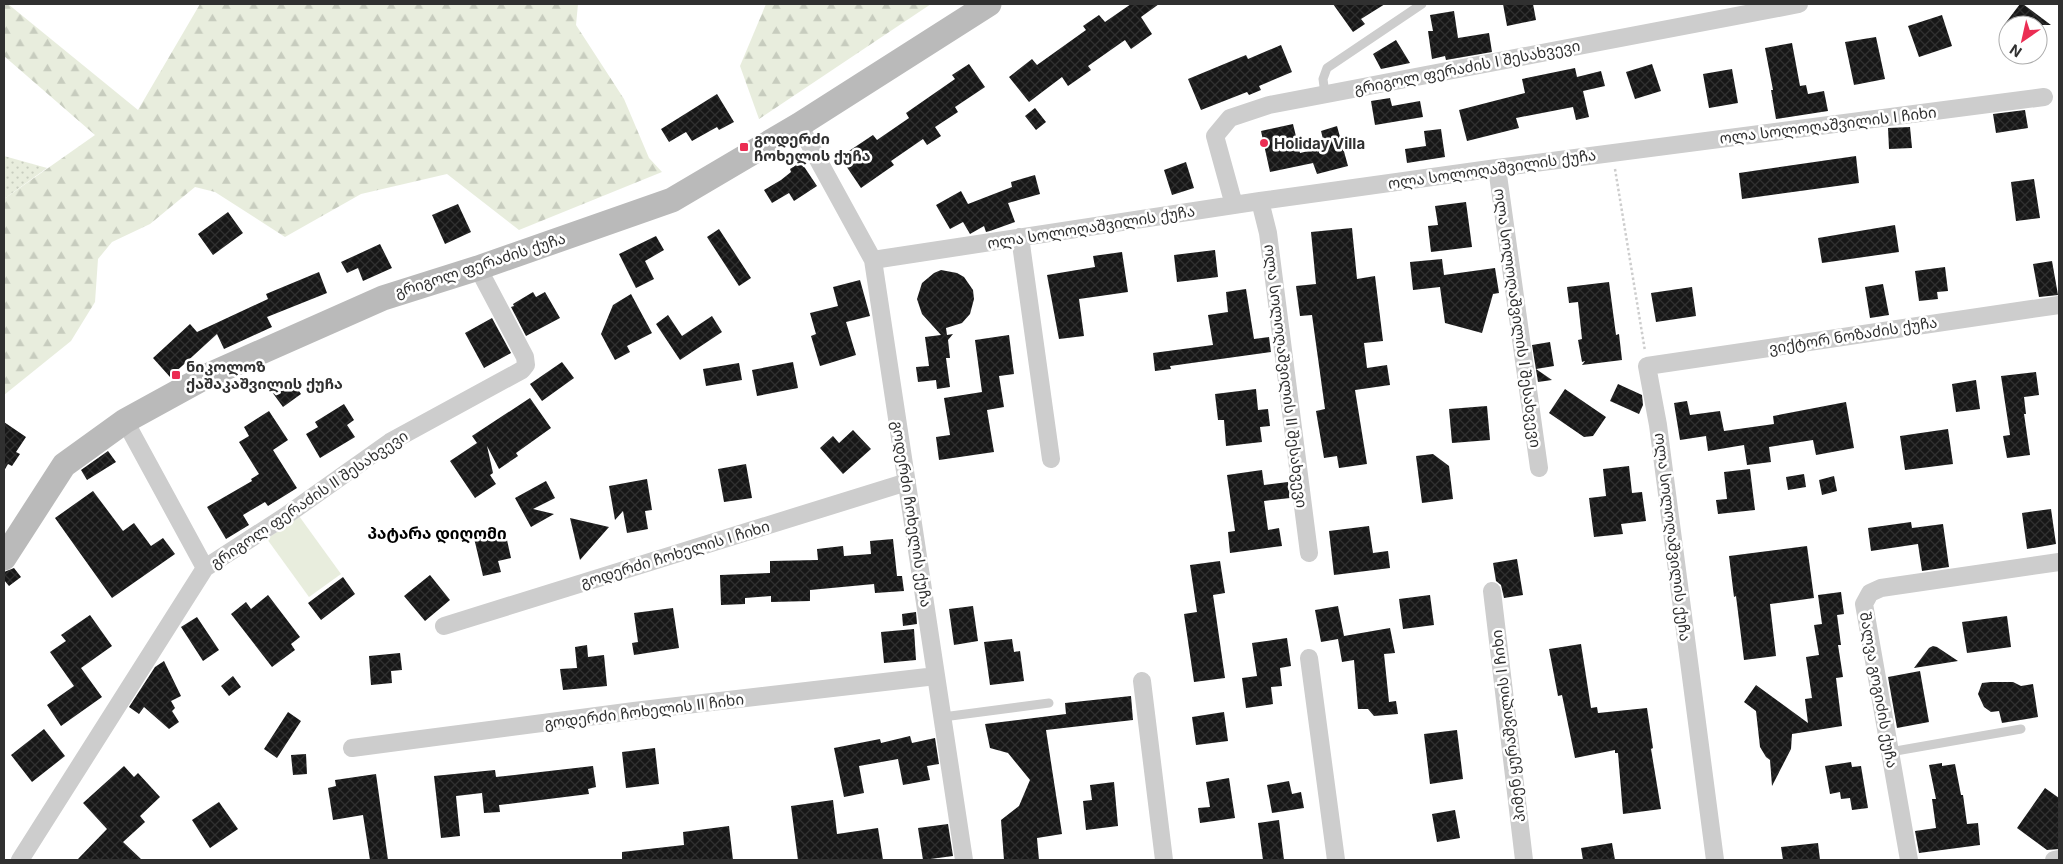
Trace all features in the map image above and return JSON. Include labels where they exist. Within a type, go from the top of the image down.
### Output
[{"type":"street","name":"გრიგოლ ფერაძის ქუჩა","points":[[4,558],[64,465],[125,421],[206,376],[383,298],[478,268],[672,200],[799,125],[989,4]]},
{"type":"street","name":"გრიგოლ ფერაძის I შესახვევი","points":[[1234,205],[1215,136],[1230,118],[1269,105],[1799,4]]},
{"type":"street","name":"ოლა სოლოღაშვილის I ჩიხი","points":[[1612,153],[2044,97]]},
{"type":"street","name":"გოდერძი ჩოხელის ქუჩა","points":[[799,125],[873,260],[964,860]]},
{"type":"street","name":"ოლა სოლოღაშვილის ქუჩა","points":[[873,260],[1260,201],[1612,153]]},
{"type":"street","name":"ოლა სოლოღაშვილის I შესახვევი","points":[[1497,168],[1538,468]]},
{"type":"street","name":"ოლა სოლოღაშვილის II შესახვევი","points":[[1260,201],[1268,233],[1309,552]]},
{"type":"street","points":[[1020,237],[1051,459]]},
{"type":"street","name":"გრიგოლ ფერაძის II შესახვევი","points":[[205,568],[284,517],[390,442],[522,370],[526,365],[525,357],[478,268]]},
{"type":"street","name":"ვიქტორ ნოზაძის ქუჩა","points":[[1647,366],[2059,304]]},
{"type":"street","name":"ოლა სოლოღაშვილის ქუჩა","points":[[1647,366],[1658,424],[1715,860]]},
{"type":"street","points":[[20,860],[205,568],[125,421]]},
{"type":"street","name":"გოდერძი ჩოხელის I ჩიხი","points":[[444,626],[907,482]]},
{"type":"street","name":"შალვა გოგიძის ქუჩა","points":[[1909,860],[1864,604],[1870,593],[1881,588],[2059,562]]},
{"type":"street","name":"პიმენ ყურაშვილის I ჩიხი","points":[[1492,591],[1524,860]]},
{"type":"street","points":[[1309,658],[1336,860]]},
{"type":"street","name":"გოდერძი ჩოხელის II ჩიხი","points":[[352,748],[936,676]]},
{"type":"street","points":[[1142,681],[1164,860]]},
{"type":"street","points":[[2054,860],[2059,859]]},
{"type":"lane","points":[[1325,94],[1323,79],[1327,68],[1422,4]]},
{"type":"lane","points":[[943,717],[1049,703]]},
{"type":"lane","points":[[1890,752],[2022,728]]},
{"type":"path","name":"ოლა სოლოღაშვილის ქუჩა","points":[[1612,153],[1647,366]]},
{"type":"green space","points":[[4,4],[8,4],[138,110],[200,4],[578,4],[576,25],[624,99],[649,158],[662,172],[519,230],[447,174],[361,194],[285,237],[215,192],[195,187],[150,224],[112,242],[98,259],[95,302],[71,341],[4,395],[4,199],[95,135],[4,56]]},
{"type":"green space","points":[[766,4],[931,4],[759,119],[740,66]]},
{"type":"green space","points":[[4,156],[47,168],[4,199]]},
{"type":"green space","points":[[299,516],[341,574],[309,597],[267,539]]},
{"type":"building","points":[[1131,4],[1159,4],[1141,17],[1152,34],[1131,49],[1125,40],[1088,66],[1091,70],[1068,86],[1062,77],[1029,102],[1009,77],[1032,59],[1037,65],[1086,30],[1083,26],[1099,15],[1105,22]]},
{"type":"building","points":[[1333,4],[1385,4],[1361,19],[1365,24],[1353,32]]},
{"type":"building","points":[[1503,4],[1533,4],[1536,20],[1507,26]]},
{"type":"building","points":[[2020,4],[2023,4],[2038,15],[2012,15]]},
{"type":"building","points":[[1454,11],[1458,38],[1489,33],[1492,52],[1446,60],[1445,56],[1432,59],[1428,31],[1433,31],[1430,15]]},
{"type":"building","points":[[1942,15],[1952,46],[1919,57],[1908,26]]},
{"type":"building","points":[[1876,37],[1885,79],[1854,85],[1845,42]]},
{"type":"building","points":[[1396,40],[1410,63],[1381,69],[1373,54]]},
{"type":"building","points":[[1792,43],[1800,86],[1806,85],[1808,94],[1824,91],[1828,111],[1776,119],[1765,48]]},
{"type":"building","points":[[1281,45],[1292,72],[1259,86],[1261,90],[1249,95],[1247,92],[1201,110],[1188,79],[1246,55],[1248,59]]},
{"type":"building","points":[[969,64],[985,87],[955,107],[958,112],[935,127],[941,136],[927,145],[923,139],[891,161],[894,165],[861,188],[840,157],[873,135],[877,140],[909,118],[906,113],[955,79],[952,75]]},
{"type":"building","points":[[1652,64],[1661,91],[1635,99],[1626,72]]},
{"type":"building","points":[[1575,68],[1577,77],[1601,71],[1605,86],[1583,91],[1589,117],[1576,120],[1573,107],[1516,118],[1519,128],[1467,141],[1459,110],[1525,93],[1522,79]]},
{"type":"building","points":[[1732,69],[1738,103],[1709,108],[1703,74]]},
{"type":"building","points":[[717,94],[734,122],[719,130],[717,127],[692,141],[686,132],[669,142],[661,129]]},
{"type":"building","points":[[1390,98],[1392,106],[1420,101],[1423,117],[1375,125],[1371,101]]},
{"type":"building","points":[[1035,108],[1046,122],[1036,130],[1025,116]]},
{"type":"building","points":[[2025,110],[2028,128],[1996,133],[1993,114]]},
{"type":"building","points":[[1293,124],[1300,153],[1325,147],[1321,131],[1337,126],[1348,166],[1317,174],[1313,163],[1270,172],[1261,131]]},
{"type":"building","points":[[1910,127],[1912,148],[1889,149],[1888,128]]},
{"type":"building","points":[[1441,129],[1445,157],[1407,163],[1405,149],[1426,146],[1424,131]]},
{"type":"building","points":[[1856,156],[1859,183],[1742,199],[1739,173]]},
{"type":"building","points":[[801,162],[817,186],[794,201],[789,193],[772,203],[764,190],[781,180],[791,172],[790,169]]},
{"type":"building","points":[[1186,162],[1194,188],[1172,195],[1164,170]]},
{"type":"building","points":[[1035,175],[1040,194],[1008,203],[1015,222],[990,231],[986,232],[984,226],[970,234],[963,222],[950,229],[936,205],[961,191],[968,204],[1012,187],[1011,182]]},
{"type":"building","points":[[2034,179],[2040,218],[2016,221],[2011,182]]},
{"type":"building","points":[[1466,202],[1472,247],[1431,252],[1428,226],[1438,225],[1435,206]]},
{"type":"building","points":[[458,204],[471,232],[445,244],[432,215]]},
{"type":"building","points":[[228,212],[243,233],[213,255],[198,234]]},
{"type":"building","points":[[1895,225],[1899,252],[1822,263],[1818,238]]},
{"type":"building","points":[[1352,228],[1357,279],[1375,276],[1383,341],[1364,343],[1367,368],[1387,365],[1390,385],[1355,390],[1367,464],[1339,468],[1337,456],[1324,458],[1316,411],[1325,409],[1312,315],[1300,316],[1296,286],[1316,284],[1311,232]]},
{"type":"building","points":[[719,229],[751,278],[739,286],[707,237]]},
{"type":"building","points":[[656,236],[664,250],[645,261],[654,279],[636,288],[619,254]]},
{"type":"building","points":[[380,244],[392,268],[363,281],[358,268],[347,273],[341,262]]},
{"type":"building","points":[[1215,250],[1218,277],[1177,282],[1174,255]]},
{"type":"building","points":[[1122,252],[1128,292],[1079,299],[1084,336],[1059,339],[1047,275],[1095,267],[1093,256]]},
{"type":"building","points":[[1442,259],[1444,275],[1495,268],[1499,293],[1493,294],[1482,333],[1445,323],[1440,287],[1413,290],[1410,262]]},
{"type":"building","points":[[2052,261],[2058,295],[2039,297],[2033,264]]},
{"type":"building","points":[[1945,267],[1948,291],[1937,292],[1938,299],[1919,301],[1915,271]]},
{"type":"building","points":[[941,270],[957,273],[964,277],[973,290],[974,299],[970,314],[962,323],[946,328],[947,335],[953,334],[948,340],[950,358],[946,358],[950,387],[937,389],[936,380],[918,382],[916,367],[929,366],[925,337],[941,335],[922,314],[917,299],[922,283]]},
{"type":"building","points":[[319,272],[327,293],[267,317],[272,327],[224,349],[217,334],[170,377],[153,358],[190,324],[197,332],[268,299],[266,294]]},
{"type":"building","points":[[860,280],[870,316],[846,322],[856,355],[820,366],[811,336],[816,334],[810,313],[838,306],[833,287]]},
{"type":"building","points":[[1609,282],[1616,335],[1619,334],[1622,360],[1582,365],[1585,361],[1582,362],[1578,340],[1582,339],[1578,302],[1569,303],[1567,287]]},
{"type":"building","points":[[1883,284],[1889,315],[1870,318],[1865,287]]},
{"type":"building","points":[[1692,287],[1696,316],[1656,322],[1651,293]]},
{"type":"building","points":[[1246,289],[1254,339],[1269,337],[1271,352],[1170,366],[1171,369],[1155,371],[1153,353],[1213,345],[1208,315],[1228,312],[1226,292]]},
{"type":"building","points":[[533,292],[536,297],[545,292],[560,318],[526,336],[511,307]]},
{"type":"building","points":[[631,294],[652,333],[627,346],[630,352],[615,360],[601,334],[613,305]]},
{"type":"building","points":[[668,315],[682,336],[712,316],[722,332],[680,360],[656,324]]},
{"type":"building","points":[[492,318],[511,353],[484,368],[465,333]]},
{"type":"building","points":[[1009,335],[1014,374],[999,376],[1004,407],[987,410],[994,452],[939,460],[936,437],[950,435],[944,398],[982,392],[975,340]]},
{"type":"building","points":[[1550,342],[1554,366],[1536,369],[1552,380],[1538,382],[1532,345]]},
{"type":"building","points":[[562,362],[574,378],[542,401],[530,384]]},
{"type":"building","points":[[793,362],[798,388],[757,396],[752,370]]},
{"type":"building","points":[[739,363],[742,380],[706,386],[703,369]]},
{"type":"building","points":[[2036,372],[2039,395],[2024,397],[2026,414],[2024,414],[2030,455],[2007,458],[2003,436],[2010,435],[2001,376]]},
{"type":"building","points":[[291,379],[301,394],[283,407],[272,392]]},
{"type":"building","points":[[1976,380],[1980,409],[1956,412],[1952,384]]},
{"type":"building","points":[[1618,384],[1642,395],[1643,405],[1639,414],[1610,401]]},
{"type":"building","points":[[1256,389],[1258,410],[1268,409],[1270,426],[1260,427],[1262,442],[1226,446],[1224,420],[1218,420],[1215,394]]},
{"type":"building","points":[[1565,389],[1606,417],[1593,436],[1584,437],[1549,413]]},
{"type":"building","points":[[530,398],[551,428],[516,453],[518,456],[499,469],[487,446],[493,473],[490,475],[496,484],[475,498],[450,461],[477,443],[472,436]]},
{"type":"building","points":[[1687,401],[1690,415],[1720,411],[1724,431],[1774,424],[1773,416],[1846,402],[1854,448],[1816,455],[1813,440],[1769,447],[1771,462],[1747,465],[1744,445],[1708,451],[1706,436],[1680,440],[1674,403]]},
{"type":"building","points":[[344,404],[354,420],[347,425],[355,437],[320,458],[306,434],[318,427],[315,422]]},
{"type":"building","points":[[1487,406],[1490,440],[1452,443],[1449,409]]},
{"type":"building","points":[[269,411],[288,440],[273,450],[297,488],[268,506],[265,502],[243,515],[249,525],[226,539],[207,507],[252,481],[251,479],[259,474],[239,442],[249,436],[244,427]]},
{"type":"building","points":[[4,422],[26,437],[16,452],[20,454],[12,466],[8,464],[4,471]]},
{"type":"building","points":[[1948,429],[1953,464],[1905,470],[1900,436]]},
{"type":"building","points":[[853,430],[871,449],[843,474],[820,448],[833,436],[839,443]]},
{"type":"building","points":[[108,451],[116,462],[87,480],[81,470]]},
{"type":"building","points":[[1433,454],[1449,466],[1453,499],[1422,503],[1416,456]]},
{"type":"building","points":[[746,464],[752,498],[724,502],[718,469]]},
{"type":"building","points":[[1629,466],[1632,493],[1642,492],[1646,521],[1621,524],[1623,534],[1594,537],[1589,498],[1606,496],[1603,469]]},
{"type":"building","points":[[1750,469],[1755,510],[1718,514],[1716,500],[1727,499],[1724,472]]},
{"type":"building","points":[[1262,470],[1264,485],[1288,482],[1290,498],[1264,501],[1268,530],[1279,528],[1282,546],[1230,553],[1228,532],[1235,531],[1227,475]]},
{"type":"building","points":[[1804,474],[1806,487],[1788,490],[1786,477]]},
{"type":"building","points":[[1834,476],[1837,491],[1822,495],[1819,480]]},
{"type":"building","points":[[647,479],[652,510],[645,511],[648,529],[627,533],[623,511],[615,520],[609,486]]},
{"type":"building","points":[[546,481],[555,498],[533,509],[554,514],[531,527],[515,498]]},
{"type":"building","points":[[93,491],[123,531],[134,523],[151,546],[163,538],[175,554],[112,598],[55,518]]},
{"type":"building","points":[[2051,509],[2056,544],[2027,549],[2022,513]]},
{"type":"building","points":[[570,518],[609,527],[580,560]]},
{"type":"building","points":[[1911,522],[1912,528],[1943,524],[1949,567],[1922,571],[1918,544],[1871,551],[1868,528]]},
{"type":"building","points":[[1369,526],[1373,553],[1388,551],[1390,568],[1334,575],[1329,531]]},
{"type":"building","points":[[505,531],[511,558],[498,561],[501,572],[483,576],[474,538]]},
{"type":"building","points":[[893,539],[897,576],[902,576],[904,591],[875,593],[874,584],[810,590],[810,601],[771,602],[771,596],[745,598],[745,604],[721,605],[720,575],[770,573],[770,561],[818,560],[817,549],[843,546],[844,556],[871,554],[870,541]]},
{"type":"building","points":[[1807,546],[1814,598],[1770,604],[1776,656],[1744,660],[1729,556]]},
{"type":"building","points":[[1517,559],[1523,595],[1504,598],[1501,585],[1496,581],[1493,563]]},
{"type":"building","points":[[1220,561],[1225,593],[1213,595],[1225,678],[1194,682],[1184,614],[1197,612],[1190,565]]},
{"type":"building","points":[[14,568],[21,577],[9,586],[4,580],[4,572]]},
{"type":"building","points":[[430,575],[450,600],[425,621],[404,596]]},
{"type":"building","points":[[343,577],[355,594],[321,620],[308,603]]},
{"type":"building","points":[[1841,592],[1844,614],[1837,615],[1841,645],[1838,645],[1843,677],[1836,678],[1842,726],[1792,734],[1791,749],[1772,786],[1770,760],[1760,747],[1756,711],[1744,702],[1756,685],[1808,723],[1805,699],[1812,698],[1806,657],[1819,655],[1814,625],[1822,624],[1818,595]]},
{"type":"building","points":[[268,595],[300,637],[291,644],[295,650],[272,667],[231,614],[246,602],[251,609]]},
{"type":"building","points":[[1430,595],[1434,625],[1403,629],[1399,599]]},
{"type":"building","points":[[973,606],[978,641],[954,645],[949,609]]},
{"type":"building","points":[[1338,606],[1344,636],[1390,628],[1395,653],[1384,654],[1389,702],[1396,701],[1398,714],[1374,716],[1368,709],[1358,709],[1354,660],[1342,662],[1338,639],[1321,642],[1315,610]]},
{"type":"building","points":[[673,608],[679,648],[634,655],[632,643],[638,642],[634,613]]},
{"type":"building","points":[[916,612],[917,624],[903,626],[902,614]]},
{"type":"building","points":[[90,615],[112,646],[81,668],[102,697],[61,726],[47,705],[74,686],[50,652],[66,641],[61,635]]},
{"type":"building","points":[[2007,616],[2011,647],[1967,653],[1962,622]]},
{"type":"building","points":[[197,617],[219,650],[203,661],[181,627]]},
{"type":"building","points":[[914,629],[916,660],[884,663],[881,632]]},
{"type":"building","points":[[1287,638],[1291,666],[1280,668],[1282,686],[1271,687],[1273,704],[1246,708],[1242,678],[1257,676],[1252,643]]},
{"type":"building","points":[[1012,639],[1014,652],[1020,651],[1024,681],[990,685],[984,642]]},
{"type":"building","points":[[1581,644],[1591,708],[1597,707],[1598,713],[1647,708],[1653,748],[1651,749],[1661,809],[1623,814],[1618,753],[1615,753],[1615,750],[1575,758],[1562,695],[1558,696],[1549,649]]},
{"type":"building","points":[[587,645],[588,657],[604,655],[607,686],[563,690],[560,669],[577,668],[575,647]]},
{"type":"building","points":[[1933,646],[1958,661],[1914,668],[1929,648]]},
{"type":"building","points":[[400,653],[402,670],[391,671],[392,683],[371,685],[369,656]]},
{"type":"building","points":[[164,661],[181,696],[171,701],[175,708],[172,711],[179,722],[169,729],[144,707],[139,714],[129,707],[155,667]]},
{"type":"building","points":[[1920,671],[1929,722],[1897,728],[1888,677]]},
{"type":"building","points":[[233,676],[241,687],[229,696],[221,686]]},
{"type":"building","points":[[2013,682],[2021,686],[2033,684],[2038,717],[2002,723],[1999,711],[1991,712],[1984,707],[1978,694],[1982,683]]},
{"type":"building","points":[[1131,696],[1133,720],[1046,730],[1062,834],[1037,838],[1039,860],[1004,860],[1001,820],[1019,806],[1030,780],[1008,753],[990,748],[985,724],[1066,714],[1065,703]]},
{"type":"building","points":[[288,712],[301,721],[277,758],[264,749]]},
{"type":"building","points":[[1224,712],[1228,741],[1196,745],[1192,717]]},
{"type":"building","points":[[44,729],[65,756],[32,782],[11,755]]},
{"type":"building","points":[[1457,730],[1463,779],[1430,784],[1424,734]]},
{"type":"building","points":[[910,736],[912,743],[935,738],[939,764],[927,766],[930,780],[903,785],[898,759],[859,766],[864,793],[844,797],[834,748],[880,739],[881,743]]},
{"type":"building","points":[[655,748],[659,784],[626,788],[622,752]]},
{"type":"building","points":[[306,754],[307,774],[293,775],[291,755]]},
{"type":"building","points":[[1851,762],[1852,767],[1861,766],[1868,808],[1852,810],[1850,798],[1841,799],[1840,792],[1830,794],[1825,766]]},
{"type":"building","points":[[1942,763],[1942,766],[1955,764],[1961,795],[1963,795],[1967,824],[1978,823],[1980,845],[1919,853],[1915,831],[1936,828],[1932,799],[1936,799],[1929,765]]},
{"type":"building","points":[[124,766],[134,777],[138,773],[160,797],[140,816],[145,822],[123,842],[142,860],[77,860],[107,829],[83,803]]},
{"type":"building","points":[[593,766],[596,787],[588,789],[589,794],[499,805],[500,812],[484,813],[482,793],[456,796],[460,836],[441,838],[434,776],[495,770],[496,777]]},
{"type":"building","points":[[376,774],[388,860],[370,860],[363,815],[333,820],[328,788],[336,786],[335,780]]},
{"type":"building","points":[[1229,778],[1235,818],[1200,823],[1198,808],[1210,807],[1206,782]]},
{"type":"building","points":[[1289,781],[1292,794],[1301,792],[1304,808],[1272,813],[1267,785]]},
{"type":"building","points":[[1114,782],[1118,826],[1086,830],[1083,801],[1092,800],[1090,785]]},
{"type":"building","points":[[2045,788],[2059,798],[2059,849],[2047,850],[2017,828]]},
{"type":"building","points":[[833,800],[837,834],[878,828],[883,860],[798,860],[791,806]]},
{"type":"building","points":[[219,802],[238,829],[210,848],[192,820]]},
{"type":"building","points":[[1455,810],[1460,838],[1437,842],[1432,814]]},
{"type":"building","points":[[1279,820],[1284,860],[1263,860],[1258,823]]},
{"type":"building","points":[[948,824],[953,856],[923,860],[918,828]]},
{"type":"building","points":[[729,826],[733,860],[622,860],[622,852],[684,845],[683,832]]},
{"type":"building","points":[[1612,843],[1615,860],[1583,860],[1581,848]]},
{"type":"building","points":[[1818,843],[1820,860],[1783,860],[1781,847]]},
{"type":"place","name":"Holiday Villa","points":[[1264,143]]},
{"type":"place","name":"გოდერძი ჩოხელის ქუჩა","points":[[744,147]]},
{"type":"place","name":"ნიკოლოზ ქაშაკაშვილის ქუჩა","points":[[176,375]]},
{"type":"district","name":"პატარა დიღომი","points":[[437,533]]}]
